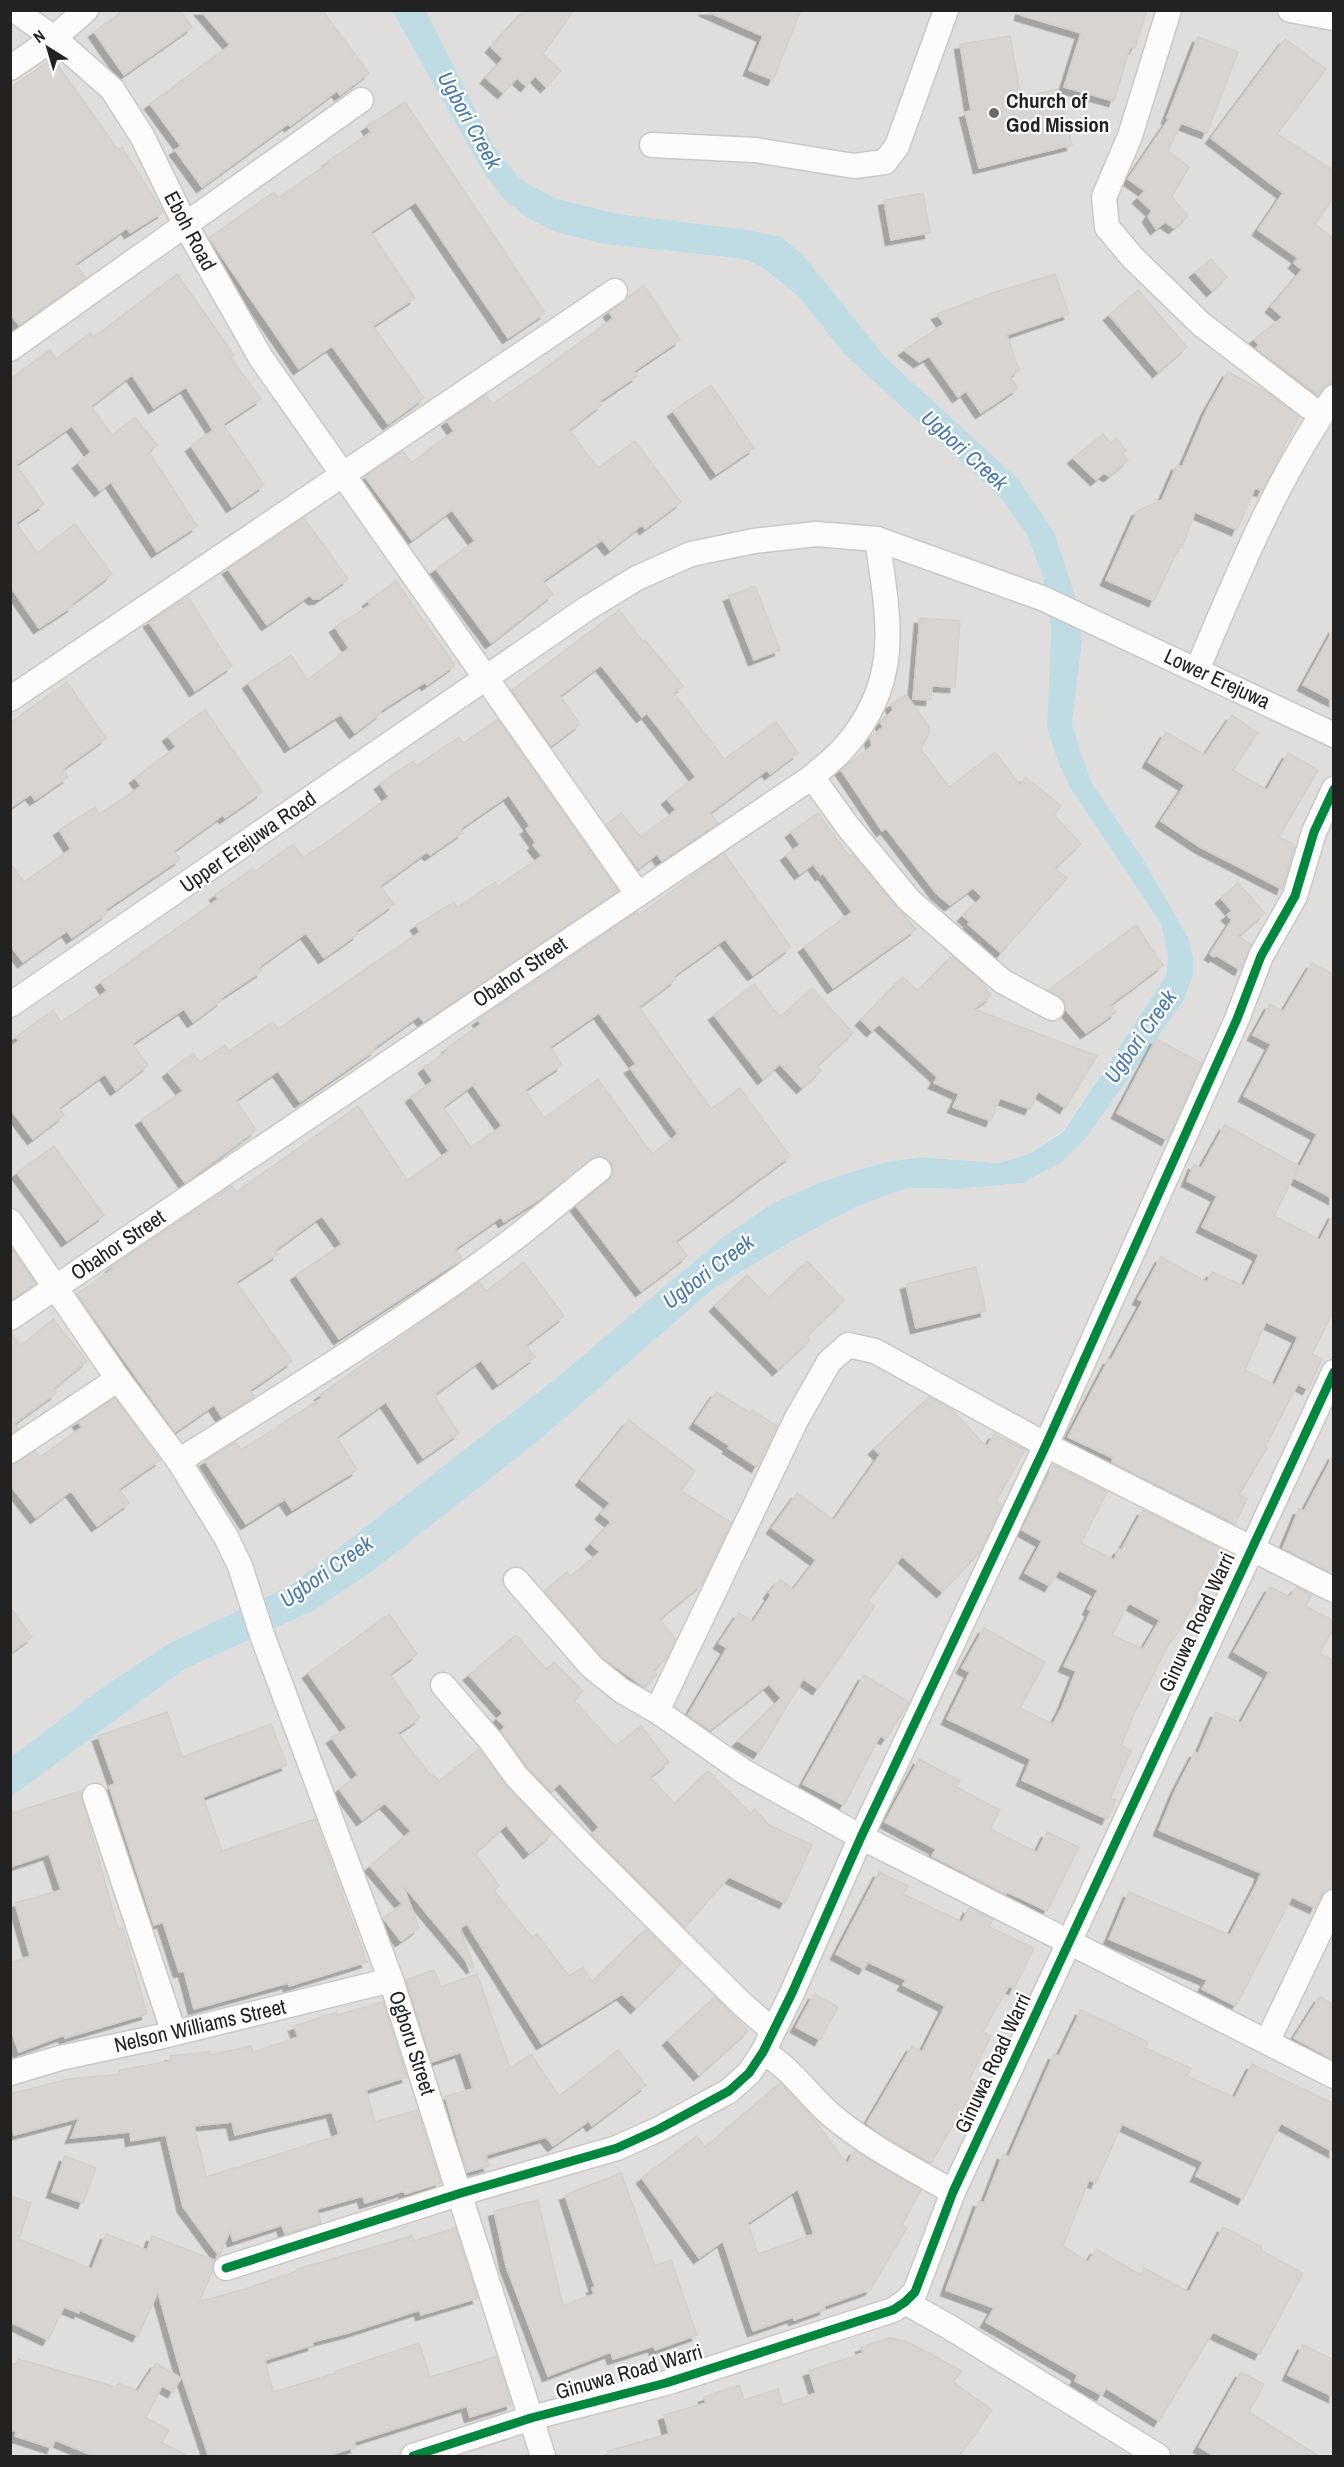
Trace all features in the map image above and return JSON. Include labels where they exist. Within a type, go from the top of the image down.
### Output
[{"type":"street","name":"Eboh Road","points":[[14,10],[54,38],[112,89],[142,136],[186,226],[261,358],[637,893]]},
{"type":"street","points":[[10,68],[54,38],[86,10]]},
{"type":"street","points":[[652,145],[755,150],[854,166],[885,162],[897,146],[946,10]]},
{"type":"street","points":[[1169,10],[1130,136],[1104,197],[1107,227],[1132,257],[1201,324],[1327,406],[1298,452],[1266,515],[1197,670]]},
{"type":"street","points":[[1290,10],[1334,18]]},
{"type":"street","points":[[10,349],[361,100]]},
{"type":"street","points":[[10,699],[615,291]]},
{"type":"street","name":"Upper Erejuwa Road","points":[[10,1005],[586,609],[637,578],[691,554],[754,541],[816,534],[877,539]]},
{"type":"street","name":"Lower Erejuwa","points":[[877,539],[1042,598],[1334,735]]},
{"type":"street","name":"Obahor Street","points":[[10,1318],[812,777],[843,750],[867,719],[880,689],[888,657],[887,604],[877,539]]},
{"type":"street","points":[[812,777],[849,828],[909,900],[1002,981],[1052,1008]]},
{"type":"street","points":[[226,2268],[461,2193],[617,2148],[659,2129],[729,2091],[749,2073],[796,1984],[861,1837],[1046,1445],[1237,1018],[1261,956],[1294,896],[1314,832],[1334,789]]},
{"type":"street","points":[[179,1461],[303,1383],[444,1288],[506,1244],[599,1170]]},
{"type":"street","name":"Ogboru Street","points":[[10,1221],[118,1379],[179,1461],[226,1537],[240,1566],[262,1635],[391,1980],[461,2193],[543,2457]]},
{"type":"street","points":[[657,1711],[796,1420],[829,1362],[848,1345],[875,1351],[1046,1445],[1334,1590]]},
{"type":"street","name":"Ginuwa Road Warri","points":[[413,2457],[531,2418],[666,2383],[893,2310],[915,2292],[953,2192],[1334,1372]]},
{"type":"street","points":[[10,1451],[118,1379]]},
{"type":"street","points":[[516,1580],[592,1667],[622,1691],[657,1711],[743,1771],[861,1837],[1334,2076]]},
{"type":"street","points":[[443,1685],[491,1740],[517,1777],[650,1915],[767,2041],[778,2061],[830,2114],[866,2142],[953,2192]]},
{"type":"street","points":[[94,1796],[174,2033]]},
{"type":"street","points":[[1267,2042],[1334,1902]]},
{"type":"street","name":"Nelson Williams Street","points":[[10,2073],[60,2058],[174,2033],[391,1980]]},
{"type":"street","points":[[905,2302],[951,2328],[1158,2457]]},
{"type":"shaded area","points":[[11,11],[392,11],[482,170],[555,232],[604,244],[744,259],[763,268],[798,296],[845,355],[1001,498],[1027,535],[1043,577],[1051,629],[1047,727],[1056,755],[1069,786],[1161,924],[1168,957],[1166,976],[1063,1131],[1029,1154],[999,1163],[919,1157],[881,1163],[832,1178],[722,1238],[555,1379],[291,1585],[168,1644],[103,1687],[11,1757]]},
{"type":"shaded area","points":[[426,11],[1333,11],[1333,2456],[11,2456],[11,1797],[185,1669],[313,1611],[543,1437],[713,1289],[794,1240],[860,1205],[908,1188],[959,1189],[1022,1183],[1086,1138],[1184,1000],[1193,976],[1188,937],[1143,859],[1092,783],[1082,757],[1072,722],[1082,642],[1054,532],[887,359],[805,257],[782,237],[749,230],[619,214],[555,198],[520,179],[494,146]]},
{"type":"water","name":"Ugbori Creek","points":[[392,11],[426,11],[494,146],[520,179],[555,198],[619,214],[749,230],[782,237],[805,257],[887,359],[1018,479],[1054,532],[1074,593],[1082,642],[1072,722],[1082,757],[1092,783],[1143,859],[1188,937],[1193,956],[1193,976],[1184,1000],[1086,1138],[1063,1161],[1023,1183],[959,1189],[908,1188],[860,1205],[794,1240],[713,1289],[543,1437],[374,1570],[313,1611],[185,1669],[11,1797],[11,1757],[103,1687],[168,1644],[291,1585],[555,1379],[722,1238],[773,1203],[832,1178],[881,1163],[919,1157],[999,1163],[1029,1154],[1063,1132],[1166,976],[1168,957],[1161,924],[1069,786],[1056,756],[1047,727],[1051,629],[1043,577],[1027,535],[1001,498],[845,355],[798,296],[763,268],[744,259],[604,244],[555,232],[526,217],[502,197],[482,170]]},
{"type":"building","points":[[124,10],[180,10],[192,27],[124,75],[94,32]]},
{"type":"building","points":[[200,10],[322,10],[369,73],[340,95],[337,91],[290,126],[288,124],[202,187],[175,150],[181,146],[150,104],[230,45]]},
{"type":"building","points":[[525,10],[574,10],[543,54],[561,71],[546,87],[535,76],[526,86],[517,78],[503,93],[486,78],[503,59],[491,47]]},
{"type":"building","points":[[704,10],[801,10],[773,80],[749,70],[763,36]]},
{"type":"building","points":[[1021,10],[1147,10],[1135,48],[1130,47],[1114,101],[1064,87],[1081,33],[1020,15]]},
{"type":"building","points":[[1010,36],[1021,98],[1058,89],[1072,145],[979,168],[965,112],[971,111],[960,44]]},
{"type":"building","points":[[1198,37],[1238,52],[1207,133],[1181,123],[1168,151],[1189,167],[1172,197],[1188,216],[1174,228],[1165,222],[1156,229],[1148,217],[1152,211],[1138,198],[1145,191],[1128,179],[1169,119],[1167,118]]},
{"type":"building","points":[[1285,39],[1326,69],[1277,134],[1334,171],[1334,197],[1315,224],[1334,239],[1334,383],[1327,385],[1318,395],[1256,348],[1259,345],[1254,339],[1283,317],[1271,307],[1302,270],[1294,263],[1298,258],[1258,230],[1283,193],[1211,138]]},
{"type":"building","points":[[53,58],[118,150],[122,147],[163,212],[130,233],[127,228],[75,264],[86,278],[19,325],[10,314],[10,88]]},
{"type":"building","points":[[405,102],[545,313],[508,338],[416,202],[371,232],[415,298],[373,326],[424,398],[388,424],[332,346],[299,369],[209,238],[274,192],[278,198],[329,163],[328,161],[371,132],[367,126]]},
{"type":"building","points":[[923,193],[930,233],[891,240],[884,200]]},
{"type":"building","points":[[1211,259],[1227,277],[1212,291],[1195,272]]},
{"type":"building","points":[[177,274],[234,355],[230,357],[261,399],[223,424],[264,485],[232,507],[191,446],[213,430],[186,387],[154,408],[132,375],[91,406],[112,435],[135,417],[157,445],[149,452],[197,526],[157,552],[111,482],[100,491],[78,463],[91,452],[72,426],[16,465],[44,504],[16,523],[37,553],[75,524],[112,574],[72,604],[73,606],[39,628],[10,586],[10,379],[50,350],[56,359],[90,333],[94,337]]},
{"type":"building","points":[[1055,274],[1069,314],[1007,335],[1019,370],[1010,377],[1018,388],[981,413],[966,391],[958,397],[929,356],[919,362],[904,350],[944,324],[937,314],[995,292]]},
{"type":"building","points":[[644,285],[680,340],[634,371],[637,376],[600,401],[602,404],[569,430],[598,468],[635,441],[681,502],[645,529],[642,525],[610,550],[602,540],[543,581],[553,594],[491,643],[436,569],[475,541],[452,510],[412,540],[365,477],[403,451],[411,463],[454,431],[447,421],[486,395],[492,404],[530,379],[613,318],[609,312]]},
{"type":"building","points":[[1138,290],[1187,347],[1158,372],[1109,315]]},
{"type":"building","points":[[1228,372],[1268,393],[1299,417],[1262,491],[1255,488],[1237,530],[1195,512],[1182,548],[1179,547],[1154,601],[1106,580],[1137,511],[1162,500],[1177,465],[1182,467],[1207,409]]},
{"type":"building","points":[[711,385],[754,448],[716,474],[673,411]]},
{"type":"building","points":[[1103,434],[1111,443],[1116,438],[1126,450],[1122,454],[1128,460],[1109,476],[1104,473],[1096,480],[1073,458]]},
{"type":"building","points":[[304,518],[348,579],[319,599],[313,599],[310,595],[267,625],[228,569]]},
{"type":"building","points":[[396,581],[455,665],[427,685],[425,682],[380,711],[381,713],[355,733],[341,714],[290,747],[248,683],[291,655],[307,680],[349,648],[335,627],[370,605],[368,601]]},
{"type":"building","points":[[755,586],[780,650],[754,660],[729,596]]},
{"type":"building","points":[[188,597],[232,666],[195,691],[149,622]]},
{"type":"building","points":[[619,610],[643,642],[645,640],[683,686],[674,693],[724,759],[776,722],[798,753],[770,774],[767,770],[710,813],[718,823],[662,861],[657,854],[638,869],[606,825],[621,813],[641,837],[676,810],[667,799],[696,777],[647,713],[642,717],[601,665],[560,696],[580,724],[551,746],[512,690]]},
{"type":"building","points":[[920,618],[960,621],[955,687],[932,686],[931,700],[913,699]]},
{"type":"building","points":[[1334,629],[1334,701],[1303,685]]},
{"type":"building","points":[[67,682],[106,738],[63,769],[68,777],[35,800],[31,794],[10,808],[10,723]]},
{"type":"building","points":[[906,695],[929,726],[929,733],[921,749],[949,787],[995,752],[1020,785],[1026,777],[1061,806],[1054,815],[1081,844],[1055,868],[1067,878],[1001,953],[968,924],[970,922],[963,916],[982,897],[973,888],[950,905],[936,893],[886,828],[882,831],[841,770],[872,746],[870,738],[883,727],[881,723],[893,710],[891,704]]},
{"type":"building","points":[[205,710],[262,792],[225,818],[223,815],[174,851],[180,859],[105,910],[107,913],[72,938],[67,931],[23,962],[10,945],[10,863],[24,882],[71,849],[59,830],[95,807],[99,814],[141,786],[135,778],[176,747],[168,736]]},
{"type":"building","points":[[1232,715],[1258,733],[1233,770],[1267,790],[1288,753],[1318,770],[1279,837],[1295,845],[1282,889],[1200,847],[1161,821],[1185,785],[1148,762],[1166,732],[1205,755]]},
{"type":"building","points":[[498,719],[618,891],[424,1022],[419,1016],[300,1102],[278,1071],[236,1100],[256,1130],[185,1183],[141,1120],[183,1091],[168,1072],[193,1053],[200,1062],[225,1045],[229,1051],[273,1022],[278,1029],[420,932],[416,925],[454,902],[457,908],[495,882],[498,886],[542,856],[533,845],[536,843],[526,829],[530,826],[509,795],[460,829],[463,832],[430,855],[427,852],[380,886],[394,904],[356,931],[358,934],[324,958],[306,933],[259,967],[262,971],[221,998],[222,1000],[193,1022],[184,1009],[132,1044],[148,1065],[116,1090],[105,1074],[59,1108],[64,1115],[33,1139],[10,1109],[10,1047],[19,1041],[16,1037],[53,1010],[61,1022],[107,991],[101,982],[218,899],[215,895],[252,869],[254,872],[293,844],[303,858],[389,797],[380,784],[413,761],[416,766],[459,737],[463,743]]},
{"type":"building","points":[[818,813],[849,856],[852,854],[916,929],[833,988],[804,947],[852,912],[823,873],[821,875],[813,864],[800,874],[786,855],[800,845],[791,832]]},
{"type":"building","points":[[724,853],[791,947],[753,975],[725,939],[674,976],[676,979],[639,1007],[711,1109],[740,1088],[790,1156],[676,1241],[687,1256],[641,1291],[576,1206],[608,1181],[612,1175],[613,1167],[610,1161],[596,1156],[543,1197],[504,1222],[501,1217],[455,1249],[462,1259],[339,1339],[296,1275],[342,1244],[322,1216],[275,1250],[278,1254],[236,1282],[292,1361],[250,1390],[254,1397],[222,1417],[214,1405],[175,1432],[77,1294],[113,1269],[111,1267],[232,1186],[236,1192],[358,1106],[407,1180],[449,1151],[411,1097],[433,1081],[424,1068],[481,1024],[478,1020],[637,912],[639,915]],"holes":[[[599,1013],[636,1064],[630,1068],[678,1134],[652,1154],[598,1079],[544,1118],[525,1090],[562,1065],[550,1047]],[[473,1085],[502,1126],[471,1147],[443,1107]]]},
{"type":"building","points":[[1238,883],[1265,913],[1238,936],[1251,945],[1240,970],[1216,955],[1214,957],[1210,954],[1232,920],[1227,915],[1232,911],[1221,898]]},
{"type":"building","points":[[1136,925],[1163,965],[1110,1005],[1116,1012],[1086,1033],[1066,1010],[1064,1000],[1048,990]]},
{"type":"building","points":[[952,956],[982,982],[991,996],[974,1009],[1097,1056],[1065,1108],[1038,1091],[1030,1109],[1000,1098],[991,1121],[953,1107],[959,1094],[934,1083],[937,1077],[879,1024],[872,1031],[861,1020],[903,977],[918,991]]},
{"type":"building","points":[[1312,963],[1334,975],[1334,1199],[1294,1178],[1317,1134],[1244,1096],[1271,1044],[1253,1035],[1270,1004],[1283,1012]]},
{"type":"building","points":[[754,984],[780,1017],[812,988],[853,1033],[817,1066],[821,1071],[802,1088],[780,1064],[763,1079],[714,1015]]},
{"type":"building","points":[[1156,1039],[1202,1063],[1167,1140],[1117,1113]]},
{"type":"building","points":[[1225,1125],[1299,1166],[1274,1216],[1320,1240],[1334,1213],[1334,1310],[1312,1354],[1322,1359],[1308,1389],[1298,1384],[1265,1447],[1267,1448],[1239,1495],[1247,1499],[1235,1524],[1112,1462],[1113,1458],[1068,1437],[1143,1301],[1138,1299],[1161,1257],[1207,1282],[1212,1272],[1244,1286],[1259,1255],[1202,1227],[1217,1196],[1187,1181],[1194,1164],[1201,1168]],"holes":[[[1266,1322],[1298,1337],[1275,1385],[1245,1370]]]},
{"type":"building","points":[[54,1146],[104,1215],[67,1241],[17,1173]]},
{"type":"building","points":[[10,1247],[36,1284],[10,1300]]},
{"type":"building","points":[[807,1261],[844,1300],[807,1336],[810,1340],[778,1370],[715,1306],[747,1275],[769,1298]]},
{"type":"building","points":[[524,1262],[564,1316],[526,1345],[535,1357],[498,1384],[481,1360],[434,1395],[459,1433],[423,1458],[386,1402],[337,1437],[357,1470],[292,1510],[285,1499],[246,1524],[205,1461],[236,1442],[241,1450],[322,1398],[320,1395],[479,1282],[486,1291]]},
{"type":"building","points":[[976,1267],[986,1311],[916,1328],[906,1284]]},
{"type":"building","points":[[53,1319],[87,1361],[53,1389],[56,1393],[14,1424],[18,1429],[10,1434],[10,1332],[21,1346]]},
{"type":"building","points":[[716,1392],[750,1413],[752,1410],[777,1426],[757,1467],[695,1423]]},
{"type":"building","points":[[929,1397],[952,1410],[987,1447],[994,1434],[1025,1450],[996,1501],[1002,1506],[979,1553],[942,1592],[902,1556],[868,1601],[875,1606],[818,1689],[803,1679],[759,1753],[738,1741],[781,1698],[769,1684],[710,1730],[688,1715],[727,1648],[719,1643],[739,1613],[753,1622],[771,1595],[769,1593],[780,1579],[793,1590],[816,1560],[772,1528],[797,1493],[834,1520],[880,1455],[874,1449]]},
{"type":"building","points":[[115,1398],[160,1460],[119,1489],[129,1503],[97,1526],[71,1491],[36,1518],[10,1485],[10,1465],[35,1451],[40,1457],[82,1427],[78,1422]]},
{"type":"building","points":[[629,1420],[695,1471],[681,1491],[731,1522],[702,1584],[659,1619],[676,1639],[665,1660],[653,1671],[657,1675],[644,1687],[602,1657],[544,1591],[567,1572],[571,1576],[600,1552],[591,1544],[611,1522],[601,1514],[610,1503],[581,1480]]},
{"type":"building","points":[[1334,1454],[1334,1574],[1283,1548],[1299,1509],[1304,1511]]},
{"type":"building","points":[[1053,1465],[1107,1492],[1081,1543],[1114,1560],[1143,1510],[1221,1549],[1195,1598],[1197,1599],[1173,1640],[1171,1639],[1133,1716],[1121,1746],[1131,1751],[1110,1798],[1116,1800],[1107,1819],[1022,1780],[1031,1759],[947,1719],[970,1672],[962,1668],[984,1628],[1045,1662],[1020,1708],[1053,1724],[1062,1707],[1076,1671],[1064,1666],[1091,1611],[1088,1609],[1098,1590],[1059,1570],[1050,1586],[1025,1573],[1042,1541],[1022,1530]],"holes":[[[1129,1603],[1160,1620],[1143,1649],[1112,1635]]]},
{"type":"building","points":[[1270,1587],[1290,1597],[1297,1587],[1312,1595],[1305,1606],[1334,1621],[1334,1627],[1320,1653],[1334,1661],[1334,1881],[1330,1889],[1321,1895],[1315,1908],[1292,1897],[1236,2006],[1202,1989],[1207,1980],[1109,1939],[1129,1892],[1230,1935],[1258,1881],[1261,1873],[1159,1830],[1175,1791],[1195,1752],[1198,1754],[1216,1712],[1241,1723],[1269,1672],[1234,1652]]},
{"type":"building","points":[[10,1607],[32,1637],[10,1653]]},
{"type":"building","points":[[389,1614],[417,1654],[390,1674],[420,1718],[398,1733],[431,1776],[433,1774],[439,1781],[479,1749],[507,1787],[552,1834],[529,1853],[506,1825],[475,1853],[499,1886],[494,1891],[532,1937],[537,1934],[569,1976],[583,1967],[592,1982],[646,1929],[681,1964],[636,2008],[622,1994],[542,2044],[467,1924],[460,1928],[474,1967],[472,1968],[403,1885],[419,1928],[401,1941],[383,1918],[402,1904],[370,1866],[411,1831],[385,1803],[362,1820],[339,1789],[358,1775],[332,1738],[347,1728],[308,1673]]},
{"type":"building","points":[[516,1635],[547,1670],[554,1662],[583,1691],[574,1700],[615,1746],[641,1726],[669,1762],[650,1777],[675,1804],[708,1771],[750,1813],[755,1809],[769,1825],[812,1845],[785,1903],[729,1877],[685,1927],[599,1842],[592,1834],[599,1827],[560,1783],[551,1791],[528,1768],[501,1731],[505,1727],[497,1719],[503,1713],[469,1675]]},
{"type":"building","points":[[864,1675],[909,1702],[886,1739],[880,1736],[844,1805],[803,1784]]},
{"type":"building","points":[[167,1712],[182,1757],[271,1724],[287,1765],[203,1797],[222,1851],[315,1819],[367,1962],[289,1986],[288,1983],[194,2009],[184,1971],[179,1972],[163,1922],[154,1925],[109,1786],[115,1784],[98,1736]]},
{"type":"building","points":[[919,1759],[960,1781],[956,1787],[1000,1810],[990,1829],[1037,1852],[1047,1832],[1079,1847],[1047,1911],[1007,1892],[1006,1894],[932,1856],[936,1849],[885,1822]]},
{"type":"building","points":[[80,1791],[118,1929],[123,1928],[147,2014],[65,2038],[64,2035],[19,2052],[10,2028],[10,1963],[30,1956],[15,1903],[61,1890],[49,1854],[10,1867],[10,1814]]},
{"type":"building","points":[[879,1872],[908,1886],[903,1894],[962,1922],[969,1908],[993,1919],[989,1927],[1034,1948],[1014,1989],[1009,1986],[983,2032],[991,2036],[969,2080],[977,2084],[931,2163],[882,2135],[867,2123],[912,2046],[922,2052],[945,2006],[903,1985],[906,1980],[868,1962],[864,1969],[836,1954]]},
{"type":"building","points":[[434,1970],[441,1987],[477,1974],[510,2068],[531,2054],[559,2096],[618,2050],[646,2085],[592,2126],[589,2121],[553,2146],[546,2137],[486,2155],[489,2166],[467,2172],[445,2096],[473,2089],[461,2052],[432,2062],[406,1980]]},
{"type":"building","points":[[814,1994],[838,2007],[820,2040],[796,2027]]},
{"type":"building","points":[[715,1997],[748,2031],[699,2075],[668,2040]]},
{"type":"building","points":[[1320,1997],[1334,2005],[1334,2060],[1294,2038]]},
{"type":"building","points":[[383,2002],[407,2077],[366,2090],[375,2122],[417,2110],[441,2183],[365,2203],[363,2196],[317,2209],[321,2223],[285,2234],[282,2225],[233,2241],[230,2231],[219,2256],[183,2207],[166,2135],[131,2141],[130,2132],[71,2138],[79,2118],[14,2135],[10,2119],[10,2094],[68,2079],[120,2074],[119,2070],[171,2061],[170,2056],[210,2052],[210,2055],[251,2046],[253,2052],[298,2037],[294,2026],[337,2012],[337,2015]],"holes":[[[332,2112],[339,2135],[206,2177],[194,2126],[232,2122],[235,2135]]]},
{"type":"building","points":[[1081,2010],[1148,2042],[1145,2048],[1191,2068],[1187,2076],[1235,2098],[1252,2064],[1334,2104],[1334,2152],[1281,2123],[1243,2199],[1196,2176],[1203,2162],[1122,2124],[1096,2183],[1089,2180],[1063,2246],[1088,2262],[1096,2249],[1141,2275],[1144,2268],[1189,2292],[1223,2227],[1262,2247],[1260,2250],[1303,2273],[1260,2354],[1213,2332],[1159,2421],[1106,2388],[1102,2395],[1075,2381],[1078,2375],[986,2322],[994,2308],[946,2290],[979,2201],[984,2203],[1003,2154],[1009,2157],[1054,2054],[1059,2056]]},
{"type":"building","points":[[780,2083],[812,2117],[847,2164],[855,2150],[921,2190],[902,2225],[907,2228],[870,2290],[824,2306],[825,2309],[794,2320],[793,2317],[753,2331],[723,2241],[699,2258],[642,2178],[697,2136],[705,2147]],"holes":[[[798,2189],[814,2234],[758,2254],[748,2223]]]},
{"type":"building","points":[[65,2156],[96,2168],[83,2203],[52,2192]]},
{"type":"building","points":[[621,2173],[655,2266],[671,2260],[697,2335],[655,2350],[654,2346],[613,2359],[611,2352],[548,2376],[506,2266],[494,2211],[538,2200],[563,2306],[594,2294],[592,2288],[595,2287],[565,2195]]},
{"type":"building","points":[[10,2196],[31,2203],[19,2239],[92,2269],[106,2234],[147,2250],[152,2236],[214,2260],[212,2272],[199,2302],[248,2288],[297,2271],[297,2269],[412,2236],[414,2241],[455,2228],[478,2298],[421,2315],[420,2310],[312,2342],[313,2345],[265,2360],[273,2392],[337,2373],[336,2371],[419,2343],[430,2377],[496,2357],[512,2404],[470,2417],[467,2406],[354,2442],[356,2447],[323,2457],[209,2457],[182,2377],[158,2292],[138,2336],[80,2310],[79,2313],[64,2307],[48,2340],[10,2322]]},
{"type":"building","points":[[889,2338],[906,2341],[962,2371],[953,2382],[992,2410],[959,2457],[609,2457],[608,2451],[669,2434],[664,2415],[706,2403],[704,2397],[739,2385],[744,2400],[778,2389],[782,2405],[816,2393],[809,2371],[863,2353],[861,2347]]},
{"type":"building","points":[[1303,2345],[1334,2360],[1334,2397],[1288,2375]]},
{"type":"building","points":[[18,2359],[116,2387],[118,2383],[138,2391],[156,2363],[181,2378],[173,2392],[162,2386],[146,2418],[169,2430],[162,2443],[190,2457],[96,2457],[55,2440],[52,2448],[15,2436],[17,2431],[10,2430],[10,2363],[16,2364]]},
{"type":"building","points":[[1241,2372],[1264,2384],[1249,2412],[1320,2457],[1216,2457],[1199,2447]]},
{"type":"cycle path","points":[[226,2268],[461,2193],[617,2148],[659,2129],[729,2091],[749,2073],[763,2052],[792,1993],[861,1837],[1046,1445],[1237,1019],[1261,956],[1295,896],[1314,832],[1334,789]]},
{"type":"cycle path","points":[[413,2456],[531,2418],[666,2383],[893,2310],[915,2292],[953,2192],[1334,1372]]},
{"type":"place","name":"Church of God Mission","points":[[994,113]]}]
